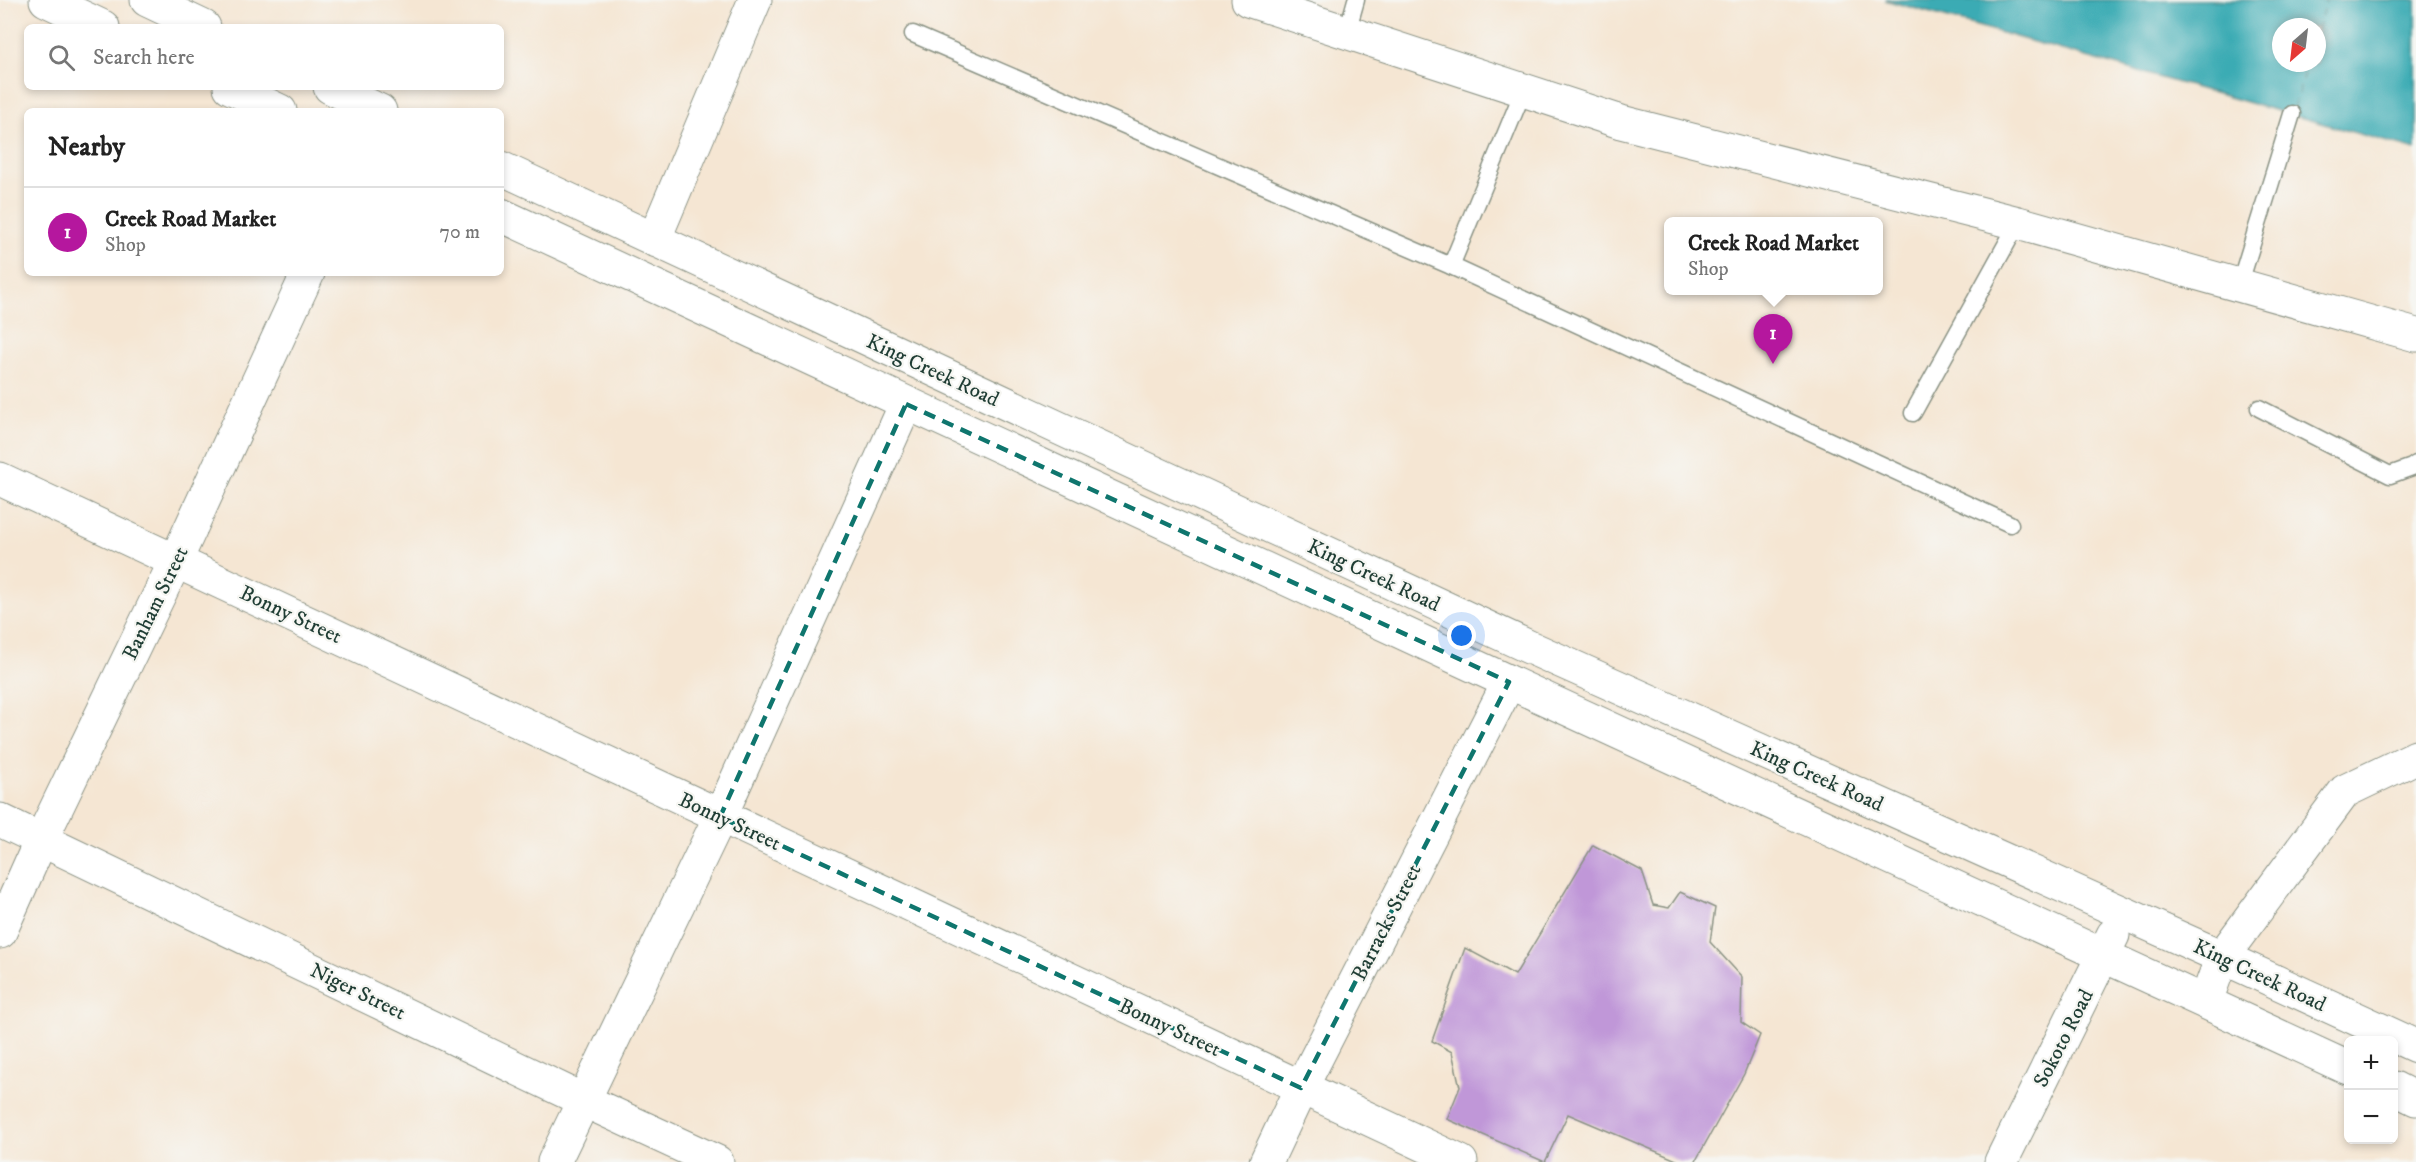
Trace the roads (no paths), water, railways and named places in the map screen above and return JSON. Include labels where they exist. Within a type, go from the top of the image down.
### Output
[{"type":"street","points":[[46,0],[97,24]]},
{"type":"street","points":[[147,0],[198,24]]},
{"type":"street","points":[[654,240],[755,0]]},
{"type":"street","points":[[1248,0],[1621,122],[2018,223],[2416,335]]},
{"type":"street","points":[[236,90],[274,108]]},
{"type":"street","points":[[336,90],[374,108]]},
{"type":"street","name":"King Creek Road","points":[[504,169],[1529,647],[2416,1046]]},
{"type":"street","name":"King Creek Road","points":[[504,216],[906,404],[2344,1066]]},
{"type":"street","name":"Banham Street","points":[[0,932],[42,838],[176,560],[307,276]]},
{"type":"street","points":[[554,1162],[720,817],[906,404]]},
{"type":"street","name":"Bonny Street","points":[[0,479],[1461,1162]]},
{"type":"street","name":"Barracks Street","points":[[1266,1162],[1301,1088],[1509,682]]},
{"type":"street","points":[[2206,1001],[2222,957],[2345,791],[2416,757]]},
{"type":"street","name":"Niger Street","points":[[0,820],[42,838],[583,1100],[717,1162]]},
{"type":"street","name":"Sokoto Road","points":[[2001,1162],[2104,956],[2123,913]]},
{"type":"street","points":[[2398,1090],[2416,1099]]},
{"type":"lane","points":[[1347,32],[1356,0]]},
{"type":"lane","points":[[913,34],[1450,266],[2010,524]]},
{"type":"lane","points":[[1450,266],[1524,89]]},
{"type":"lane","points":[[2239,286],[2292,114]]},
{"type":"lane","points":[[1913,413],[2018,223]]},
{"type":"lane","points":[[2259,408],[2390,475],[2416,464]]},
{"type":"water","points":[[1885,0],[2416,0],[2416,150]]},
{"type":"place","name":"Creek Road Market","points":[[1773,364]]}]
